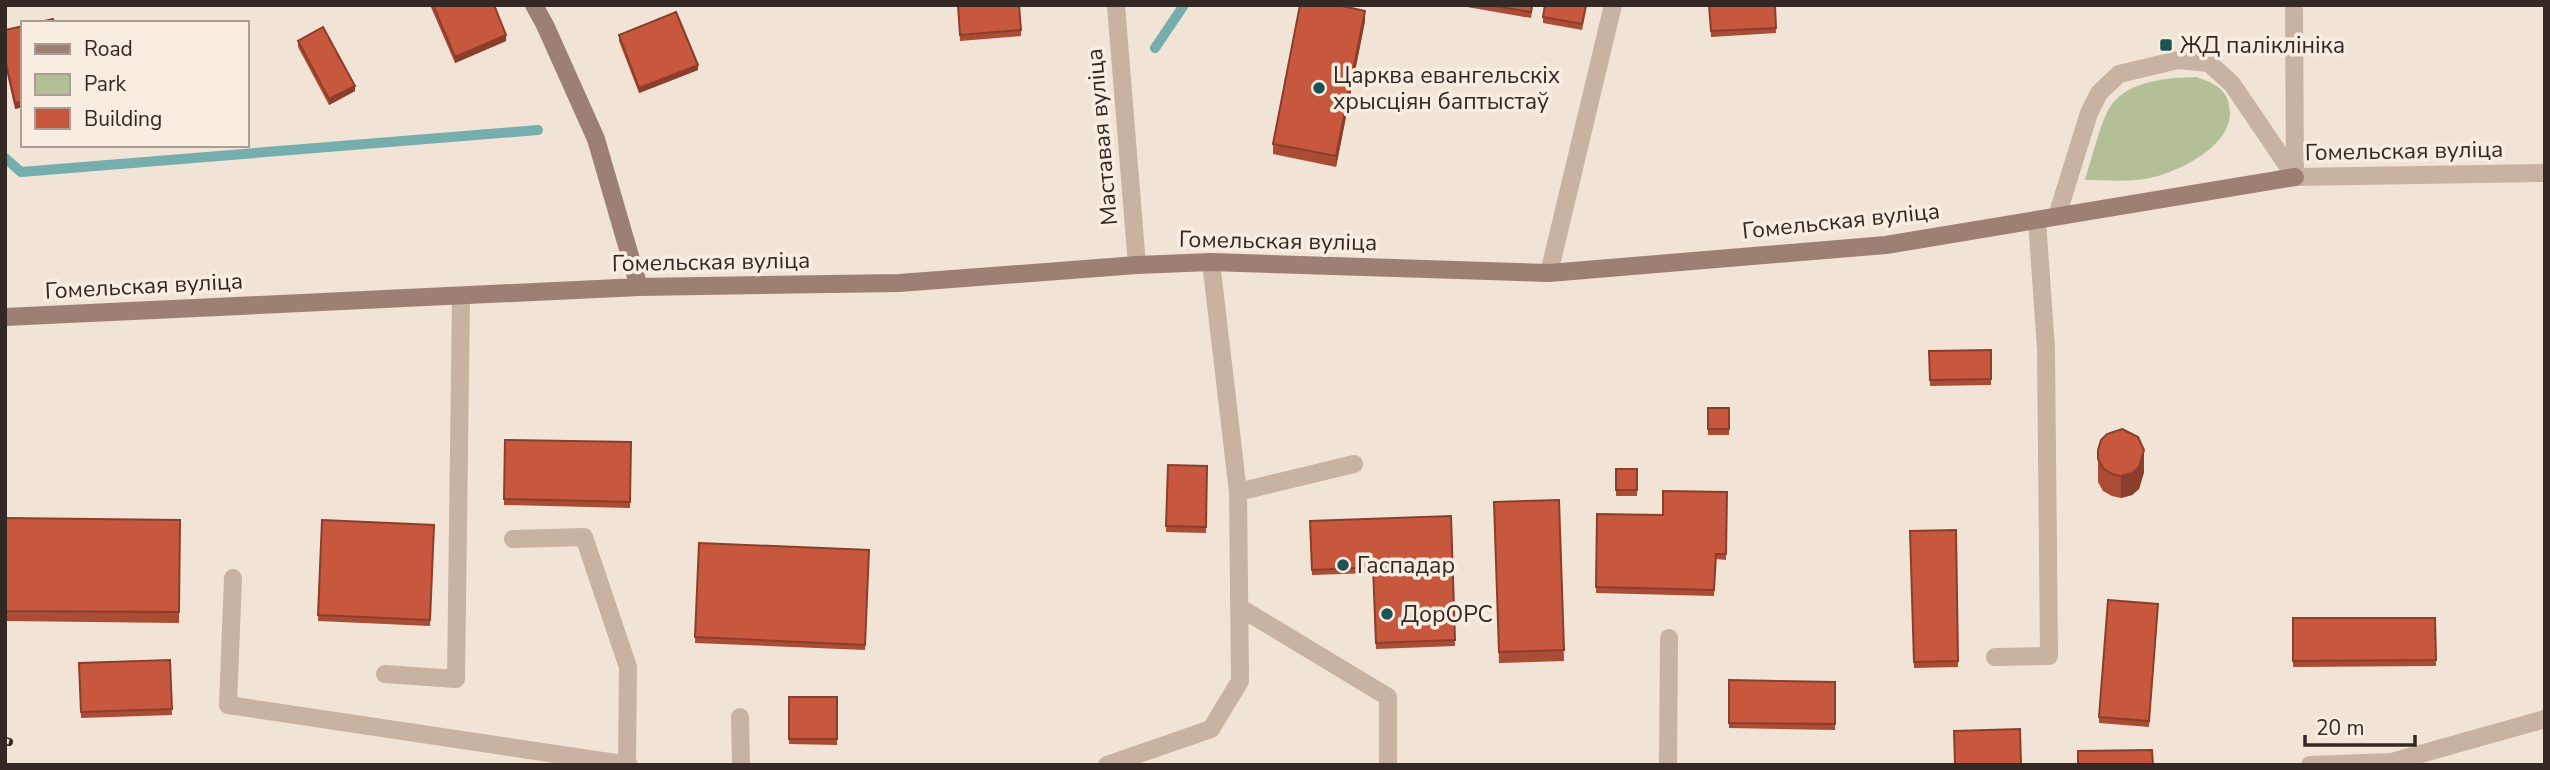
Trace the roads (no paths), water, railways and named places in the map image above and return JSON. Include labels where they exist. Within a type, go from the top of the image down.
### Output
[{"type":"street","points":[[534,5],[596,139],[639,287]]},
{"type":"street","name":"Маставая вуліца","points":[[1116,5],[1137,265]]},
{"type":"street","points":[[1549,273],[1613,5]]},
{"type":"street","points":[[2294,5],[2295,177]]},
{"type":"street","points":[[2057,216],[2089,113],[2099,93],[2119,74],[2178,60],[2208,63],[2232,84],[2295,177]]},
{"type":"street","name":"Гомельская вуліца","points":[[5,317],[639,287],[899,283],[1211,262],[1549,273],[1886,245],[2295,177],[2545,173]]},
{"type":"street","points":[[1995,657],[2049,656],[2046,349],[2037,220]]},
{"type":"street","points":[[1107,765],[1211,729],[1240,681],[1238,492],[1211,262]]},
{"type":"street","points":[[385,674],[456,679],[461,297]]},
{"type":"street","points":[[1238,492],[1354,464]]},
{"type":"street","points":[[233,578],[228,705],[628,765],[628,667],[584,537],[513,539]]},
{"type":"street","points":[[1239,607],[1388,697],[1388,765]]},
{"type":"street","points":[[1668,765],[1670,638]]},
{"type":"street","points":[[740,717],[741,765]]},
{"type":"street","points":[[2310,765],[2392,762],[2545,719]]},
{"type":"waterway","points":[[1155,48],[1184,5]]},
{"type":"waterway","points":[[5,158],[21,172],[538,130]]},
{"type":"railway","points":[[5,741],[9,742]]},
{"type":"place","name":"ЖД паліклініка","points":[[2166,45]]},
{"type":"place","name":"Царква евангельскіх хрысціян баптыстаў","points":[[1319,88]]},
{"type":"place","name":"Гаспадар","points":[[1343,565]]},
{"type":"place","name":"ДорОРС","points":[[1387,614]]}]
